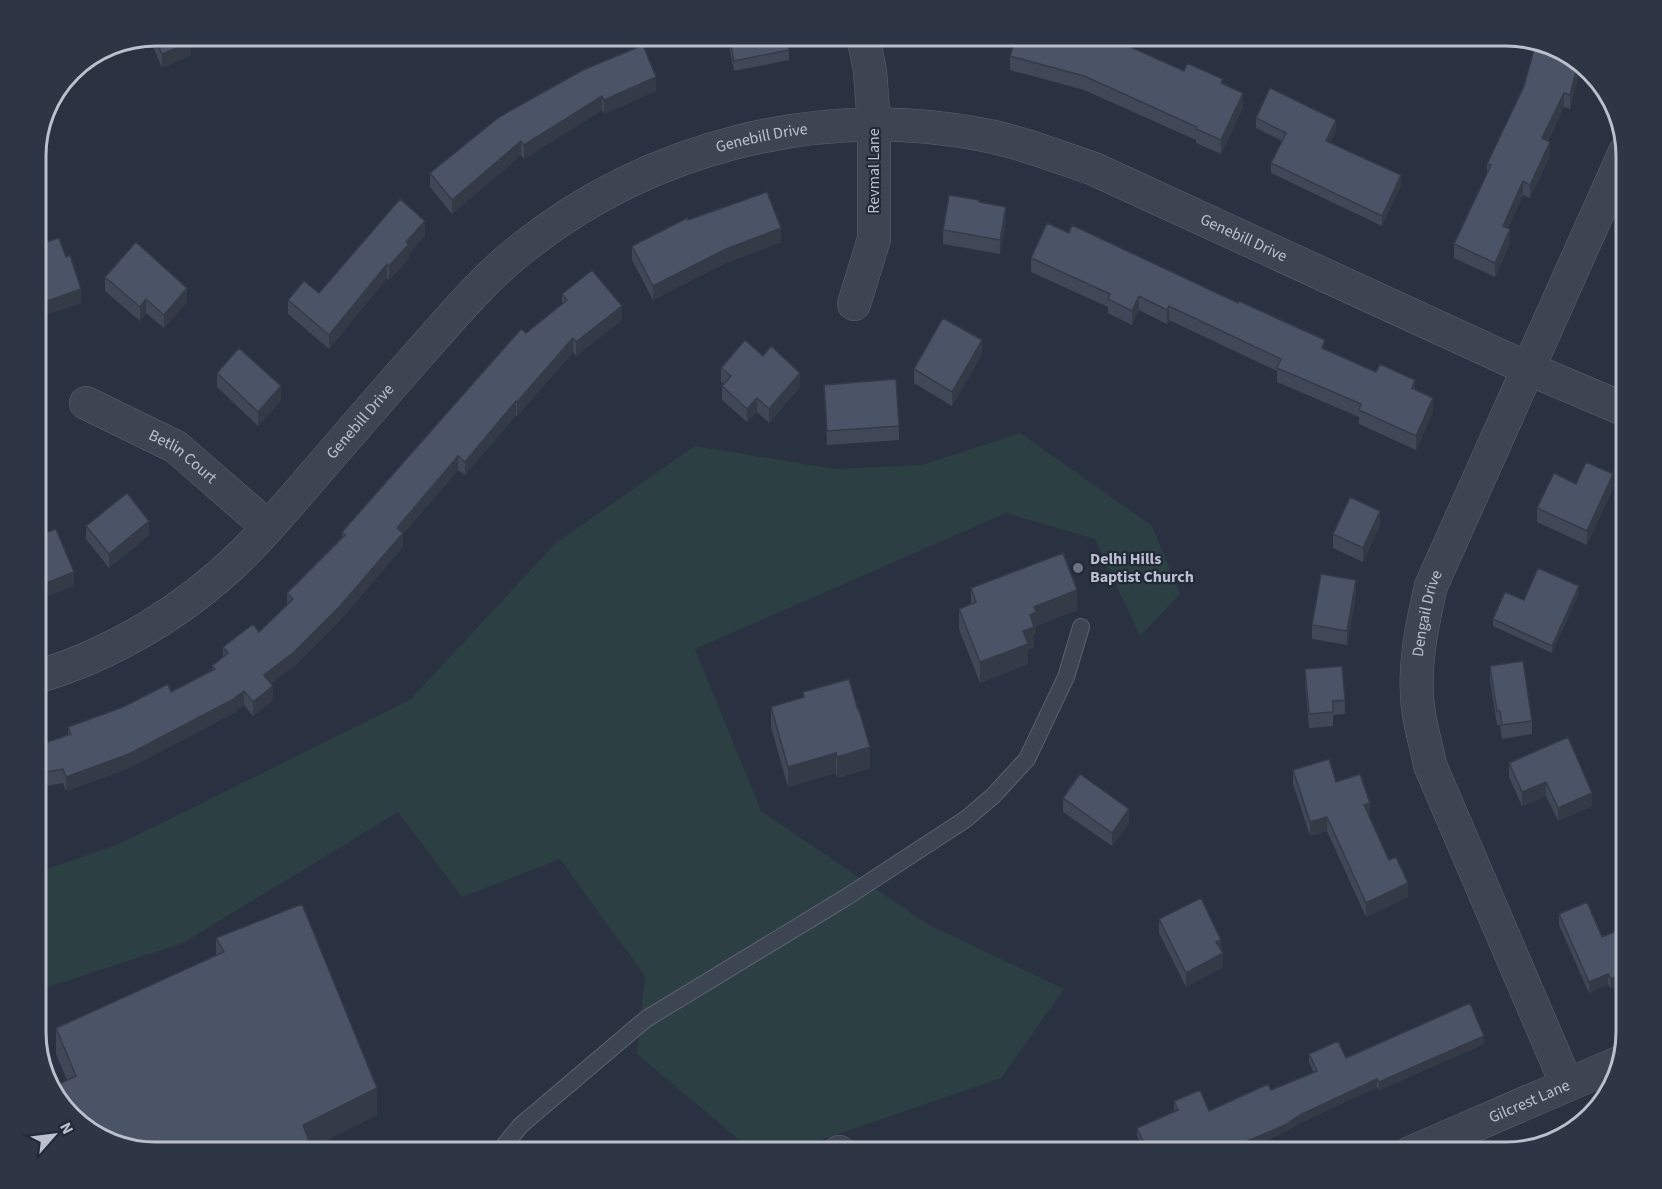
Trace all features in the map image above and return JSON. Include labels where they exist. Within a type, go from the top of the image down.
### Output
[{"type":"street","name":"Revmal Lane","points":[[854,304],[874,239],[874,124],[870,71],[865,46]]},
{"type":"street","name":"Genebill Drive","points":[[47,673],[98,653],[146,629],[189,600],[240,556],[469,297],[518,252],[561,220],[618,186],[678,159],[729,143],[794,130],[874,124],[927,127],[980,134],[1032,147],[1094,169],[1529,369],[1616,406]]},
{"type":"street","name":"Dengail Drive","points":[[1567,1085],[1430,765],[1419,713],[1416,674],[1420,634],[1431,586],[1616,172]]},
{"type":"street","name":"Betlin Court","points":[[86,403],[176,447],[268,527]]},
{"type":"street","name":"Gilcrest Lane","points":[[1435,1142],[1610,1066]]},
{"type":"lane","points":[[507,1142],[521,1125],[646,1019],[845,898],[966,819],[993,796],[1027,759],[1066,677],[1081,627]]},
{"type":"green space","points":[[1020,433],[1152,526],[1180,594],[1140,636],[1095,539],[1006,513],[695,649],[761,811],[929,925],[1064,989],[1001,1078],[815,1142],[742,1142],[637,1054],[645,976],[560,859],[462,897],[398,812],[183,943],[47,987],[47,869],[119,844],[410,700],[556,543],[695,446],[834,469],[922,465]]},
{"type":"building","points":[[1013,46],[1129,46],[1184,71],[1187,63],[1223,79],[1221,83],[1243,93],[1221,140],[1084,76],[1010,56]]},
{"type":"building","points":[[159,47],[179,47],[162,54]]},
{"type":"building","points":[[644,47],[656,77],[604,100],[602,96],[524,145],[521,141],[452,200],[430,173],[499,117],[583,70]]},
{"type":"building","points":[[731,47],[788,47],[789,50],[734,61]]},
{"type":"building","points":[[1534,50],[1561,61],[1576,72],[1570,95],[1564,93],[1542,138],[1550,142],[1530,185],[1523,181],[1503,226],[1510,229],[1495,263],[1454,244],[1491,165],[1487,164],[1524,86]]},
{"type":"building","points":[[1270,88],[1336,120],[1326,141],[1401,175],[1382,216],[1271,163],[1286,133],[1256,118]]},
{"type":"building","points":[[767,192],[781,228],[726,249],[653,286],[632,246],[687,218],[688,220]]},
{"type":"building","points":[[949,195],[1006,207],[1000,240],[943,230]]},
{"type":"building","points":[[400,199],[425,221],[406,242],[409,244],[389,266],[387,264],[329,335],[288,300],[304,281],[319,293]]},
{"type":"building","points":[[1047,223],[1069,233],[1072,225],[1238,303],[1239,301],[1325,340],[1322,348],[1376,372],[1380,364],[1415,380],[1412,388],[1433,398],[1416,436],[1359,410],[1361,404],[1277,368],[1281,359],[1169,306],[1167,310],[1139,296],[1132,311],[1108,299],[1110,294],[1031,258]]},
{"type":"building","points":[[59,238],[66,257],[70,255],[81,289],[47,301],[47,242]]},
{"type":"building","points":[[136,242],[187,288],[164,315],[146,299],[140,307],[105,277]]},
{"type":"building","points":[[592,270],[622,306],[576,342],[573,338],[465,462],[458,456],[397,528],[403,533],[341,605],[294,652],[264,675],[273,686],[253,702],[244,691],[232,700],[129,754],[66,777],[63,769],[47,772],[47,742],[71,734],[68,727],[123,707],[168,684],[171,692],[215,669],[212,666],[228,653],[223,647],[253,624],[259,632],[293,599],[287,593],[345,535],[342,532],[521,329],[526,333],[567,300],[562,294]]},
{"type":"building","points":[[943,318],[982,340],[952,392],[914,369]]},
{"type":"building","points":[[745,340],[763,356],[771,346],[800,373],[769,409],[757,398],[747,409],[722,386],[731,376],[721,368]]},
{"type":"building","points":[[239,348],[281,386],[258,412],[217,373]]},
{"type":"building","points":[[896,379],[899,426],[827,431],[824,385]]},
{"type":"building","points":[[1586,462],[1613,474],[1587,531],[1537,508],[1554,473],[1576,484]]},
{"type":"building","points":[[127,493],[149,521],[109,554],[86,526]]},
{"type":"building","points":[[1350,497],[1380,511],[1363,548],[1333,534]]},
{"type":"building","points":[[56,529],[74,572],[47,583],[47,532]]},
{"type":"building","points":[[1063,553],[1077,590],[1034,607],[1036,612],[1030,615],[1034,627],[1023,631],[1028,644],[980,662],[959,609],[976,602],[971,588]]},
{"type":"building","points":[[1538,568],[1579,586],[1552,646],[1493,619],[1505,592],[1524,600]]},
{"type":"building","points":[[1321,574],[1356,580],[1347,631],[1312,625]]},
{"type":"building","points":[[1523,661],[1532,721],[1502,725],[1500,711],[1497,711],[1490,666]]},
{"type":"building","points":[[1342,666],[1345,700],[1333,701],[1333,712],[1309,714],[1305,669]]},
{"type":"building","points":[[849,679],[870,747],[837,757],[836,753],[788,767],[771,707],[804,697],[803,692]]},
{"type":"building","points":[[1568,737],[1592,793],[1558,808],[1546,782],[1522,792],[1509,763]]},
{"type":"building","points":[[1329,759],[1336,782],[1360,774],[1370,803],[1364,805],[1389,860],[1396,857],[1408,883],[1366,903],[1327,817],[1310,822],[1293,770]]},
{"type":"building","points":[[1080,774],[1129,809],[1112,833],[1063,798]]},
{"type":"building","points":[[1201,898],[1221,940],[1216,942],[1223,953],[1186,973],[1159,919]]},
{"type":"building","points":[[1587,902],[1602,937],[1616,931],[1616,977],[1611,979],[1608,974],[1589,982],[1559,914]]},
{"type":"building","points":[[302,904],[377,1088],[303,1125],[309,1142],[142,1142],[121,1137],[89,1120],[84,1115],[84,1105],[74,1105],[59,1084],[76,1076],[56,1028],[224,952],[216,938]]},
{"type":"building","points":[[1470,1003],[1484,1036],[1379,1082],[1377,1079],[1300,1115],[1285,1125],[1245,1142],[1144,1142],[1137,1128],[1178,1110],[1174,1101],[1200,1090],[1209,1111],[1268,1084],[1271,1090],[1317,1071],[1309,1054],[1338,1041],[1346,1058]]},
{"type":"place","name":"Delhi Hills Baptist Church","points":[[1078,568]]}]
